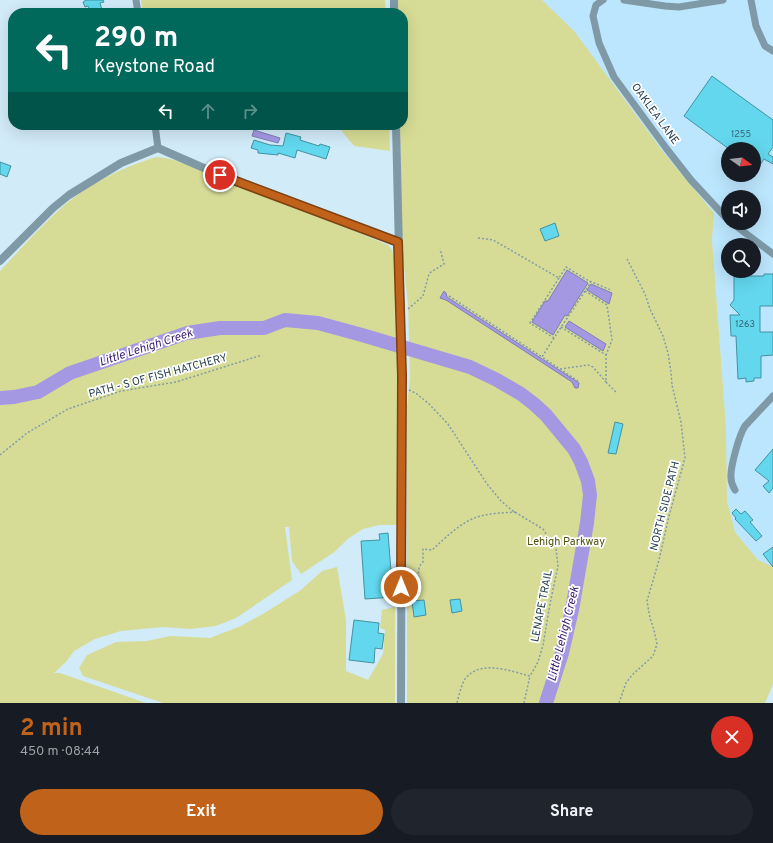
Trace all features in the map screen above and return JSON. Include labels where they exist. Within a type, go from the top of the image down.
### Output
[{"type":"street","name":"OAKLEA LANE","points":[[603,0],[594,3],[593,16],[596,31],[606,60],[614,76],[670,154],[691,180],[721,212]]},
{"type":"street","points":[[624,0],[679,7],[723,0]]},
{"type":"street","points":[[751,0],[756,26],[765,46],[773,51]]},
{"type":"street","points":[[155,130],[158,148]]},
{"type":"street","points":[[396,130],[402,376],[401,703]]},
{"type":"street","points":[[0,261],[53,208],[69,195],[121,163],[158,148],[234,180],[398,242]]},
{"type":"street","points":[[741,230],[773,254]]},
{"type":"street","points":[[735,490],[732,484],[731,471],[741,432],[773,396]]},
{"type":"path","points":[[478,238],[493,240],[559,278]]},
{"type":"path","points":[[400,311],[409,308],[423,296],[428,274],[444,264],[440,249]]},
{"type":"path","name":"NORTH SIDE PATH","points":[[619,703],[626,683],[632,675],[653,656],[657,644],[647,601],[685,458],[681,422],[672,385],[668,353],[663,336],[650,309],[645,294],[627,259]]},
{"type":"path","points":[[554,338],[530,323],[566,267],[591,282],[611,290]]},
{"type":"path","points":[[542,358],[591,282]]},
{"type":"path","points":[[585,291],[607,305],[612,340],[606,355],[606,382]]},
{"type":"path","points":[[449,296],[578,381]]},
{"type":"path","points":[[561,327],[606,355]]},
{"type":"path","name":"PATH - S OF FISH HATCHERY","points":[[0,456],[27,433],[68,409],[121,392],[176,382],[262,355]]},
{"type":"path","points":[[560,369],[588,365],[593,367],[616,392]]},
{"type":"path","name":"LENAPE TRAIL","points":[[402,386],[417,394],[448,424],[487,484],[501,500],[516,512],[543,529],[556,550],[558,566],[543,646],[538,662],[530,676],[524,703]]},
{"type":"path","points":[[411,604],[412,596],[418,585],[419,566],[423,562],[423,549],[432,550],[461,525],[473,518],[516,512]]},
{"type":"path","points":[[457,703],[465,680],[472,672],[479,668],[510,671],[530,676]]},
{"type":"shaded area","points":[[542,0],[773,0],[773,567],[758,560],[735,532],[727,501],[726,427],[712,240],[714,213],[664,153],[619,92]]},
{"type":"shaded area","points":[[254,130],[280,138],[278,143],[252,136]]},
{"type":"shaded area","points":[[567,270],[588,283],[567,316],[565,315],[553,335],[532,322],[545,301],[548,301]]},
{"type":"shaded area","points":[[591,284],[612,293],[609,304],[587,290]]},
{"type":"shaded area","points":[[444,291],[447,297],[579,383],[578,388],[575,388],[572,382],[446,300],[440,298]]},
{"type":"shaded area","points":[[569,321],[606,344],[603,351],[565,327]]},
{"type":"green space","points":[[141,0],[385,0],[386,8],[142,8]]},
{"type":"green space","name":"Lehigh Parkway","points":[[396,0],[542,0],[574,31],[664,153],[714,213],[712,240],[726,427],[727,501],[735,532],[758,560],[773,567],[773,684],[765,703],[407,703],[407,407],[410,378],[408,304],[401,239],[400,130],[408,130],[408,8],[396,8]]},
{"type":"green space","points":[[341,130],[389,130],[390,151],[354,146]]},
{"type":"green space","points":[[157,157],[180,162],[204,170],[238,186],[388,245],[392,250],[394,258],[399,423],[398,518],[396,525],[379,525],[363,529],[349,538],[333,553],[301,574],[292,561],[289,527],[285,527],[292,580],[236,618],[216,626],[190,629],[163,627],[121,631],[95,639],[74,651],[66,662],[54,673],[60,673],[146,703],[0,703],[0,271],[52,216],[81,192],[118,171]]},
{"type":"green space","points":[[337,567],[346,620],[346,671],[368,680],[383,654],[385,630],[380,628],[382,610],[395,607],[395,703],[163,703],[83,676],[79,668],[87,655],[116,642],[147,641],[170,636],[210,638],[241,626],[301,590],[322,571]]},
{"type":"building","points":[[86,0],[103,0],[104,2],[100,3],[102,8],[89,8],[88,6],[85,7],[83,2]]},
{"type":"building","points":[[712,76],[773,120],[773,147],[768,154],[773,157],[773,164],[764,159],[761,164],[761,142],[721,143],[684,116]]},
{"type":"building","points":[[286,133],[301,137],[300,140],[319,146],[320,144],[330,147],[326,159],[297,150],[295,158],[278,153],[278,155],[258,153],[258,150],[251,148],[254,140],[270,145],[283,146]]},
{"type":"building","points":[[0,162],[11,166],[7,177],[0,174]]},
{"type":"building","points":[[555,223],[559,236],[545,241],[540,229]]},
{"type":"building","points":[[764,274],[773,274],[773,306],[760,306],[760,332],[773,332],[773,355],[761,356],[761,378],[754,378],[754,381],[746,382],[746,378],[738,379],[736,336],[731,336],[730,315],[740,315],[730,305],[734,300],[734,278],[761,278],[761,276],[764,276]]},
{"type":"building","points":[[615,422],[623,424],[616,454],[608,453]]},
{"type":"building","points":[[773,449],[773,488],[769,493],[763,486],[769,481],[755,470]]},
{"type":"building","points":[[736,509],[741,514],[745,511],[753,520],[750,522],[762,536],[756,541],[735,519],[736,518],[732,513]]},
{"type":"building","points":[[388,533],[393,597],[365,599],[361,541],[380,540],[379,534]]},
{"type":"building","points":[[773,547],[773,567],[763,554]]},
{"type":"building","points":[[460,599],[462,611],[452,613],[450,600]]},
{"type":"building","points":[[424,600],[426,615],[414,617],[412,601]]},
{"type":"building","points":[[354,620],[379,623],[378,633],[384,634],[382,649],[375,648],[374,663],[349,660]]},
{"type":"waterway","name":"Little Lehigh Creek","points":[[0,398],[38,392],[70,373],[187,333],[220,328],[264,328],[285,320],[318,323],[362,335],[470,367],[497,380],[521,394],[546,415],[574,449],[581,462],[588,481],[590,495],[587,523],[572,610],[562,653],[546,703]]},
{"type":"route","points":[[220,175],[317,213],[398,242],[402,376],[401,587]]}]
